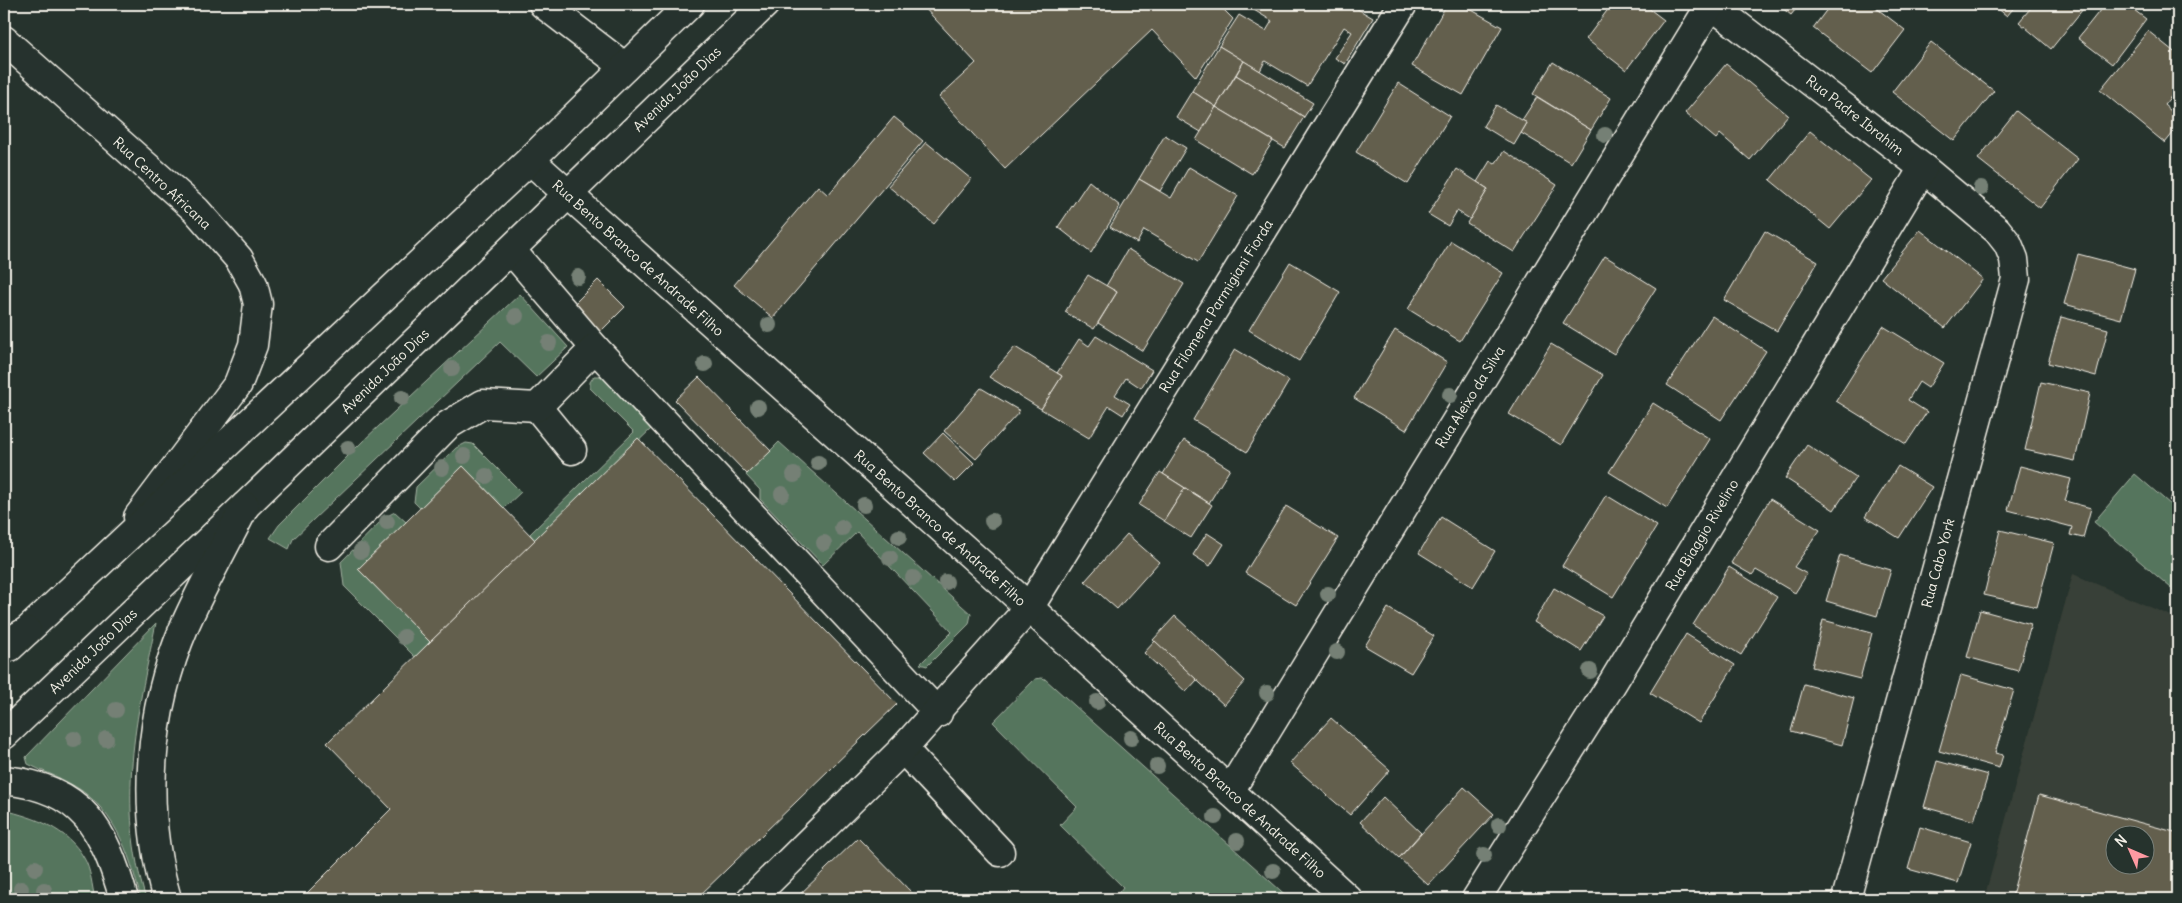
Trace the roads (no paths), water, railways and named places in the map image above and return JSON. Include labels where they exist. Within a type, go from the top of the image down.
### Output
[{"type":"main road","points":[[4,653],[530,160],[690,4]]},
{"type":"main road","name":"Avenida João Dias","points":[[4,735],[245,506],[765,4]]},
{"type":"main road","name":"Rua Filomena Parmigiani Fiorda","points":[[751,899],[903,750],[938,713],[1029,608],[1403,4]]},
{"type":"main road","name":"Rua Padre Ibrahim","points":[[1711,4],[1923,168],[1997,230]]},
{"type":"main road","name":"Rua Aleixo da Silva","points":[[1230,790],[1711,4]]},
{"type":"main road","points":[[561,9],[625,67]]},
{"type":"main road","name":"Rua Centro Africana","points":[[4,40],[196,210],[239,259],[253,284],[258,304],[253,345],[238,384],[110,554]]},
{"type":"main road","name":"Rua Bento Branco de Andrade Filho","points":[[530,160],[1029,608],[1348,899]]},
{"type":"main road","name":"Rua Biaggio Rivelino","points":[[1476,899],[1613,682],[1923,168]]},
{"type":"main road","name":"Rua Cabo York","points":[[1846,899],[2016,279],[2014,259],[2008,244],[1997,230]]},
{"type":"main road","points":[[510,250],[595,348],[938,713]]},
{"type":"main road","points":[[537,407],[595,348]]},
{"type":"main road","points":[[329,546],[453,421],[483,404],[537,407],[572,450]]},
{"type":"main road","points":[[167,899],[162,882],[151,803],[152,750],[164,688],[185,625],[245,506]]},
{"type":"main road","points":[[4,645],[27,631]]},
{"type":"main road","points":[[903,750],[1000,852]]},
{"type":"main road","points":[[4,780],[23,782],[54,791],[82,812],[98,829],[112,859],[124,899]]}]
